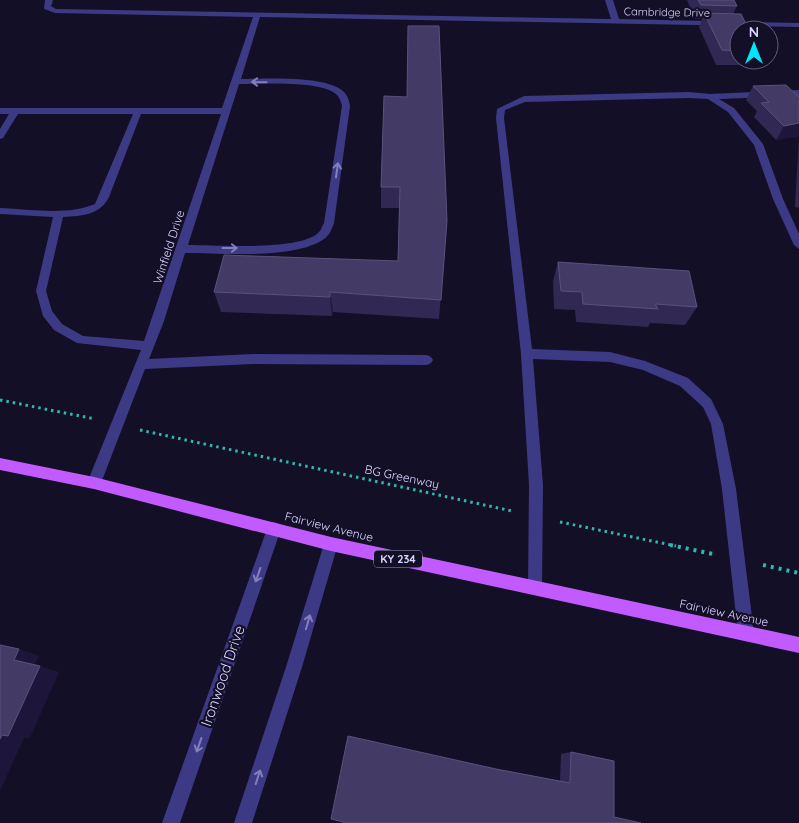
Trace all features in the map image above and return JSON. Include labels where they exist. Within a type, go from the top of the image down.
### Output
[{"type":"main road","name":"Fairview Avenue","points":[[0,464],[94,483],[331,544],[799,645]]},
{"type":"street","name":"Cambridge Drive","points":[[49,0],[47,8],[55,11],[799,25]]},
{"type":"street","points":[[609,0],[616,22]]},
{"type":"street","name":"Winfield Drive","points":[[94,483],[148,346],[257,15]]},
{"type":"street","points":[[181,248],[281,248],[306,245],[322,236],[330,223],[346,106],[344,98],[338,91],[314,84],[235,81]]},
{"type":"street","points":[[535,588],[536,485],[527,354],[500,118],[501,109],[524,99],[689,95],[710,97],[799,93]]},
{"type":"street","points":[[710,97],[732,110],[758,144],[778,199],[799,245]]},
{"type":"street","points":[[0,111],[226,111]]},
{"type":"street","points":[[0,136],[15,111]]},
{"type":"street","points":[[0,211],[59,213],[81,211],[99,205],[105,196],[138,111]]},
{"type":"street","points":[[59,213],[41,291],[47,312],[58,327],[81,340],[148,346]]},
{"type":"street","points":[[527,354],[610,356],[645,366],[684,382],[707,403],[717,424],[729,490],[746,633]]},
{"type":"street","points":[[141,364],[253,359],[426,360]]},
{"type":"street","name":"Ironwood Drive","points":[[171,823],[274,529]]},
{"type":"street","points":[[243,823],[294,667],[331,544]]},
{"type":"path","name":"BG Greenway","points":[[0,400],[799,573]]},
{"type":"building","points":[[698,0],[734,0],[737,6],[701,5]]},
{"type":"building","points":[[704,13],[741,14],[744,20],[729,20],[729,50],[722,50]]},
{"type":"building","points":[[408,26],[439,26],[447,221],[441,300],[330,292],[330,297],[214,292],[224,255],[398,261],[400,187],[381,187],[384,96],[407,97]]},
{"type":"building","points":[[786,85],[799,97],[799,123],[784,126],[761,103],[769,102],[753,86]]},
{"type":"building","points":[[558,262],[689,271],[697,307],[655,304],[658,309],[583,304],[582,292],[561,291]]},
{"type":"building","points":[[0,645],[19,649],[14,660],[40,666],[8,736],[2,735],[0,739]]},
{"type":"building","points":[[348,736],[496,769],[570,783],[571,752],[614,761],[614,817],[641,823],[343,823],[331,819]]}]
